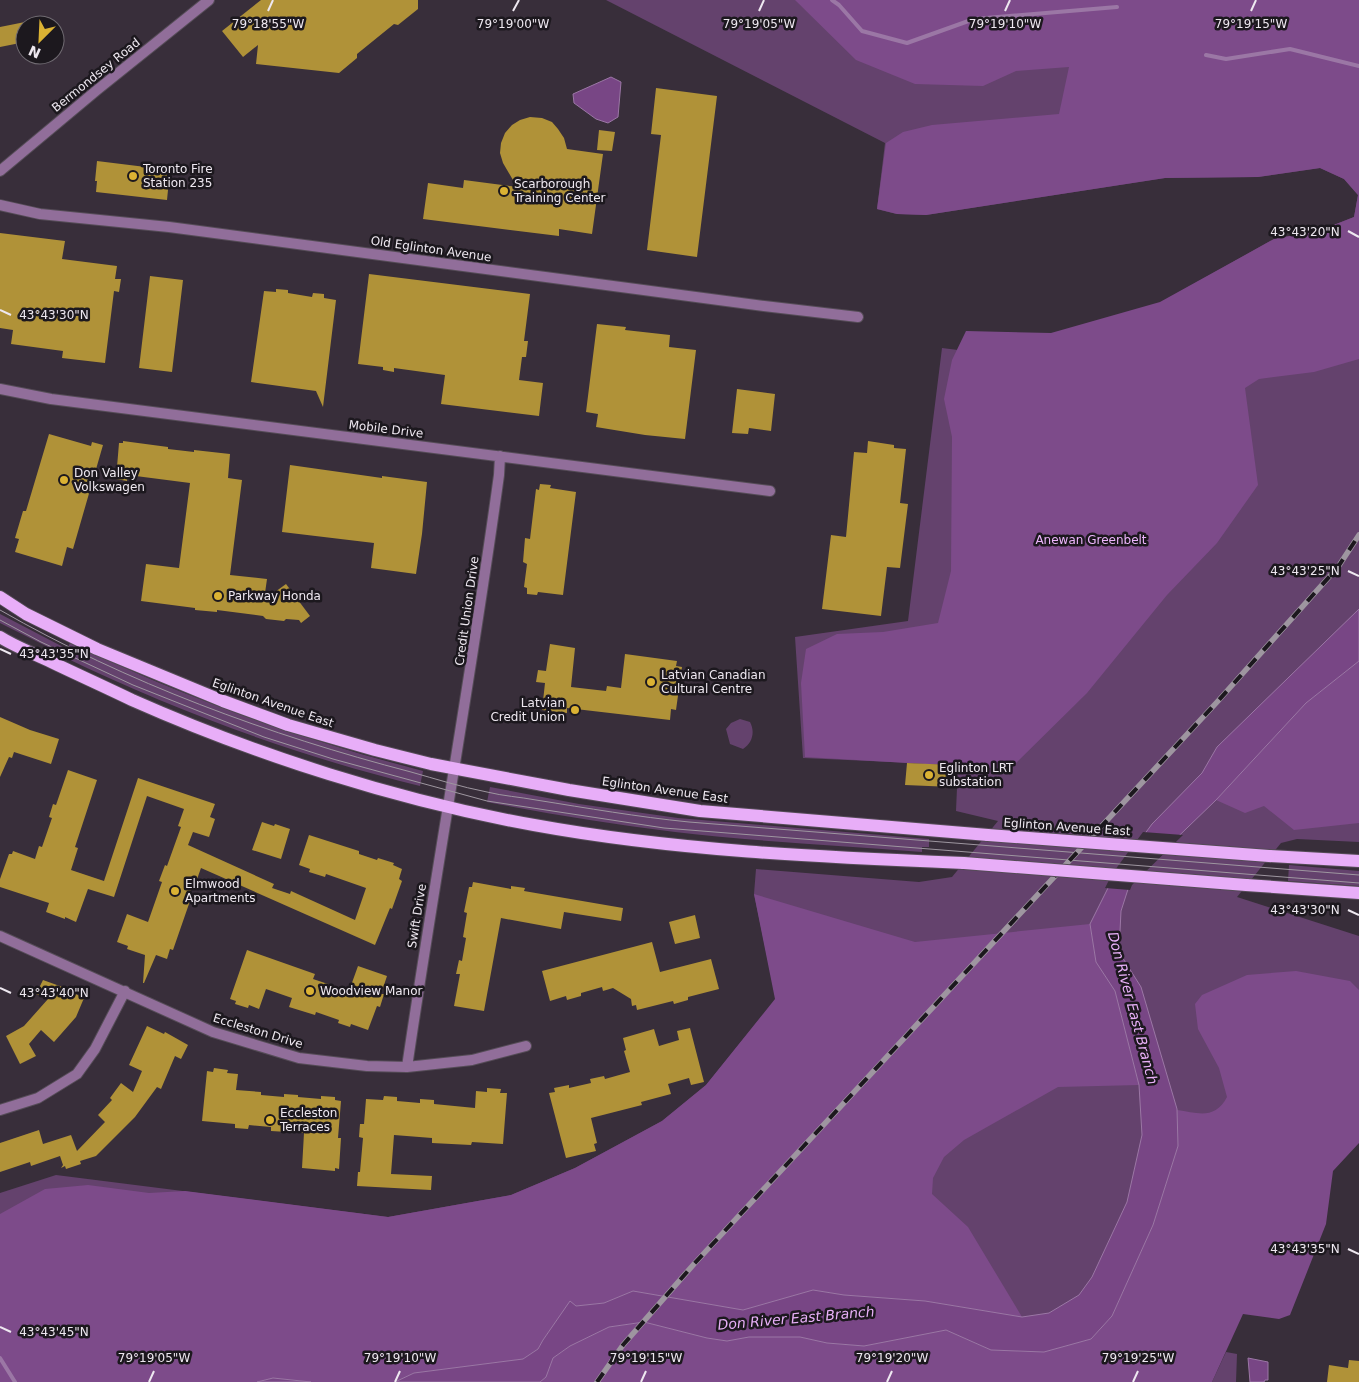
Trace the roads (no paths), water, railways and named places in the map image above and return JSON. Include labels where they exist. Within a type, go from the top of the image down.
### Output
[{"type":"main road","name":"Eglinton Avenue East","points":[[0,598],[26,614],[96,649],[223,701],[288,725],[455,769],[700,811],[988,835],[1359,861]]},
{"type":"main road","points":[[0,637],[161,713],[213,733],[340,777],[449,807],[533,825],[609,837],[694,847],[842,858],[964,863],[1359,893]]},
{"type":"street","name":"Bermondsey Road","points":[[0,170],[210,0]]},
{"type":"street","name":"Old Eglinton Avenue","points":[[0,205],[40,214],[169,227],[754,305],[858,317]]},
{"type":"street","name":"Mobile Drive","points":[[0,389],[50,399],[770,490]]},
{"type":"street","name":"Credit Union Drive","points":[[455,769],[488,558],[500,456]]},
{"type":"street","name":"Swift Drive","points":[[407,1067],[428,926],[455,769]]},
{"type":"street","name":"Eccleston Drive","points":[[0,936],[213,1032],[299,1058],[367,1066],[407,1067],[472,1060],[526,1046]]},
{"type":"street","points":[[0,1110],[38,1098],[77,1074],[95,1049],[125,991]]},
{"type":"water","points":[[611,77],[621,82],[618,117],[608,123],[596,119],[574,103],[573,94]]},
{"type":"water","name":"Don River East Branch","points":[[1359,609],[1359,661],[1306,703],[1216,800],[1130,883],[1121,911],[1119,952],[1141,987],[1177,1109],[1178,1146],[1153,1225],[1112,1316],[1091,1339],[1044,1352],[991,1350],[946,1330],[864,1346],[827,1343],[800,1337],[749,1337],[727,1341],[707,1338],[644,1322],[609,1327],[570,1346],[553,1358],[546,1377],[540,1382],[395,1382],[414,1373],[523,1359],[538,1349],[570,1301],[576,1306],[604,1303],[633,1291],[743,1310],[813,1290],[844,1295],[925,1301],[1022,1317],[1049,1313],[1079,1295],[1092,1277],[1127,1202],[1142,1135],[1139,1085],[1115,991],[1096,962],[1090,924],[1114,876],[1152,824],[1202,773],[1217,747]]},
{"type":"water","points":[[1248,1358],[1268,1362],[1268,1380],[1264,1382],[1250,1382]]},
{"type":"water","points":[[273,1378],[311,1382],[257,1382]]},
{"type":"waterway","points":[[832,0],[839,5],[862,31],[907,43],[974,19],[1117,7]]},
{"type":"waterway","points":[[1206,55],[1226,59],[1290,49],[1359,66]]},
{"type":"waterway","points":[[0,1358],[15,1382]]},
{"type":"tram line","points":[[0,610],[48,636],[148,684],[252,724],[358,757],[449,783],[493,793],[689,822],[1359,875]]},
{"type":"tram line","points":[[0,620],[41,642],[133,685],[264,737],[333,759],[487,801],[664,828],[1359,883]]},
{"type":"railway","points":[[597,1382],[623,1345],[694,1264],[1218,701],[1338,567],[1359,535]]},
{"type":"place","name":"Toronto Fire Station 235","points":[[133,176]]},
{"type":"place","name":"Scarborough Training Center","points":[[504,191]]},
{"type":"place","name":"Don Valley Volkswagen","points":[[64,480]]},
{"type":"place","name":"Parkway Honda","points":[[218,596]]},
{"type":"place","name":"Latvian Canadian Cultural Centre","points":[[651,682]]},
{"type":"place","name":"Latvian Credit Union","points":[[575,710]]},
{"type":"place","name":"Eglinton LRT substation","points":[[929,775]]},
{"type":"place","name":"Elmwood Apartments","points":[[175,891]]},
{"type":"place","name":"Woodview Manor","points":[[310,991]]},
{"type":"place","name":"Eccleston Terraces","points":[[270,1120]]},
{"type":"park label","name":"Anewan Greenbelt","points":[[1091,540]]}]
